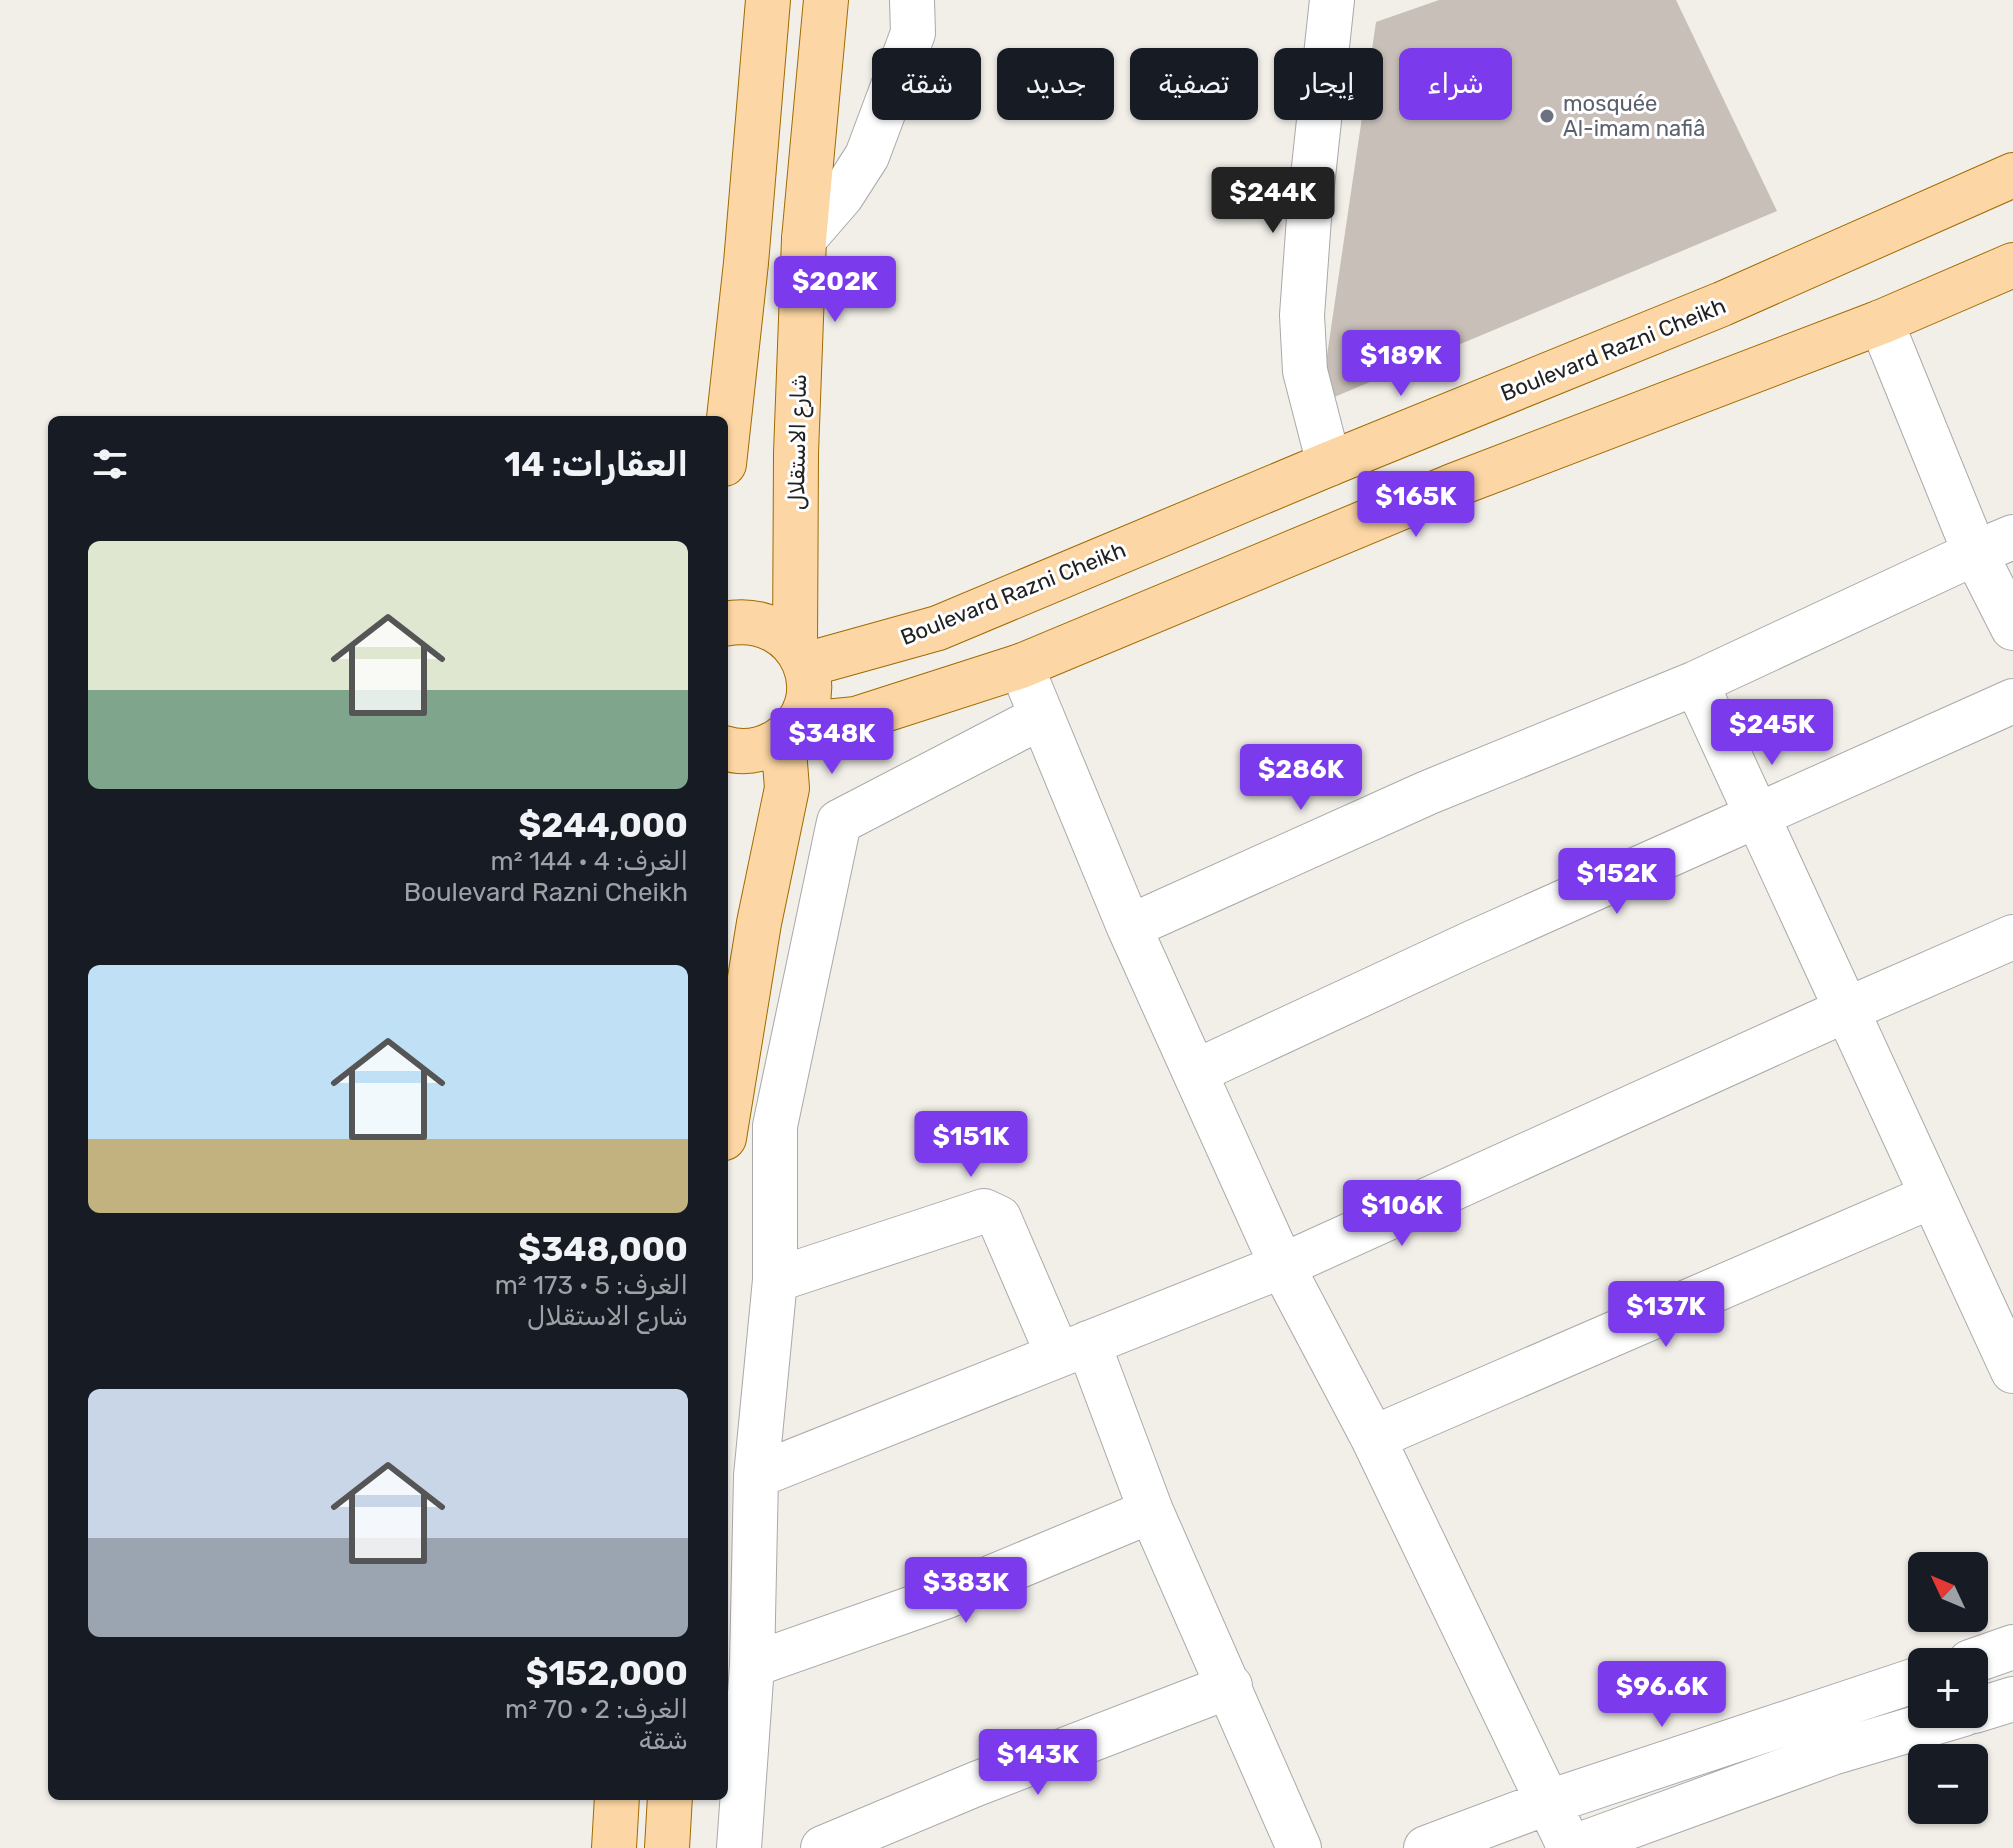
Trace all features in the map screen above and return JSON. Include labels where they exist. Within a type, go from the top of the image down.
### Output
[{"type":"main road","points":[[728,427],[746,263],[768,0]]},
{"type":"main road","name":"شارع الاستقلال","points":[[789,732],[806,706],[809,686],[800,655],[796,453],[804,239],[826,0]]},
{"type":"main road","name":"Boulevard Razni Cheikh","points":[[800,655],[938,628],[1722,304],[2013,175]]},
{"type":"main road","points":[[728,748],[750,751],[767,747],[789,732],[856,719],[1021,666],[1455,485],[1881,322],[2013,265]]},
{"type":"main road","points":[[728,623],[761,623],[780,632],[800,655]]},
{"type":"main road","points":[[728,1113],[759,923],[787,788],[789,732]]},
{"type":"main road","points":[[614,1848],[617,1800]]},
{"type":"main road","points":[[667,1848],[670,1800]]},
{"type":"street","points":[[804,239],[842,195],[867,156],[913,33],[912,0]]},
{"type":"street","points":[[1329,464],[1305,371],[1302,315],[1310,204],[1332,0]]},
{"type":"street","points":[[1881,322],[1994,545],[2013,628]]},
{"type":"street","points":[[1129,927],[1427,793],[1696,683],[1994,545]]},
{"type":"street","points":[[1021,666],[1129,927],[1282,1266],[1373,1438],[1570,1848],[1832,1753],[1917,1728]]},
{"type":"street","points":[[1696,683],[2013,1371]]},
{"type":"street","points":[[1195,1072],[1472,943],[2013,701]]},
{"type":"street","points":[[839,822],[1041,717]]},
{"type":"street","points":[[787,788],[839,822]]},
{"type":"street","points":[[739,1848],[752,1665],[756,1476],[775,1280],[775,1126],[839,822]]},
{"type":"street","points":[[756,1476],[1282,1266],[2013,937]]},
{"type":"street","points":[[1373,1438],[1932,1196]]},
{"type":"street","points":[[775,1280],[984,1211],[999,1218],[1073,1349],[1151,1511],[1299,1848]]},
{"type":"street","points":[[752,1665],[947,1596],[1151,1511]]},
{"type":"street","points":[[1988,1656],[2013,1647]]},
{"type":"street","points":[[1426,1848],[1549,1802],[1908,1683]]},
{"type":"street","points":[[823,1848],[976,1784],[1230,1686]]},
{"type":"street","points":[[1988,1707],[2013,1699]]},
{"type":"building","name":"mosquée Al-imam nafiâ","points":[[1439,0],[1676,0],[1777,211],[1320,403],[1362,120],[1383,120],[1383,48],[1372,48],[1376,22]]},
{"type":"place","name":"mosquée Al-imam nafiâ","points":[[1547,116]]}]
